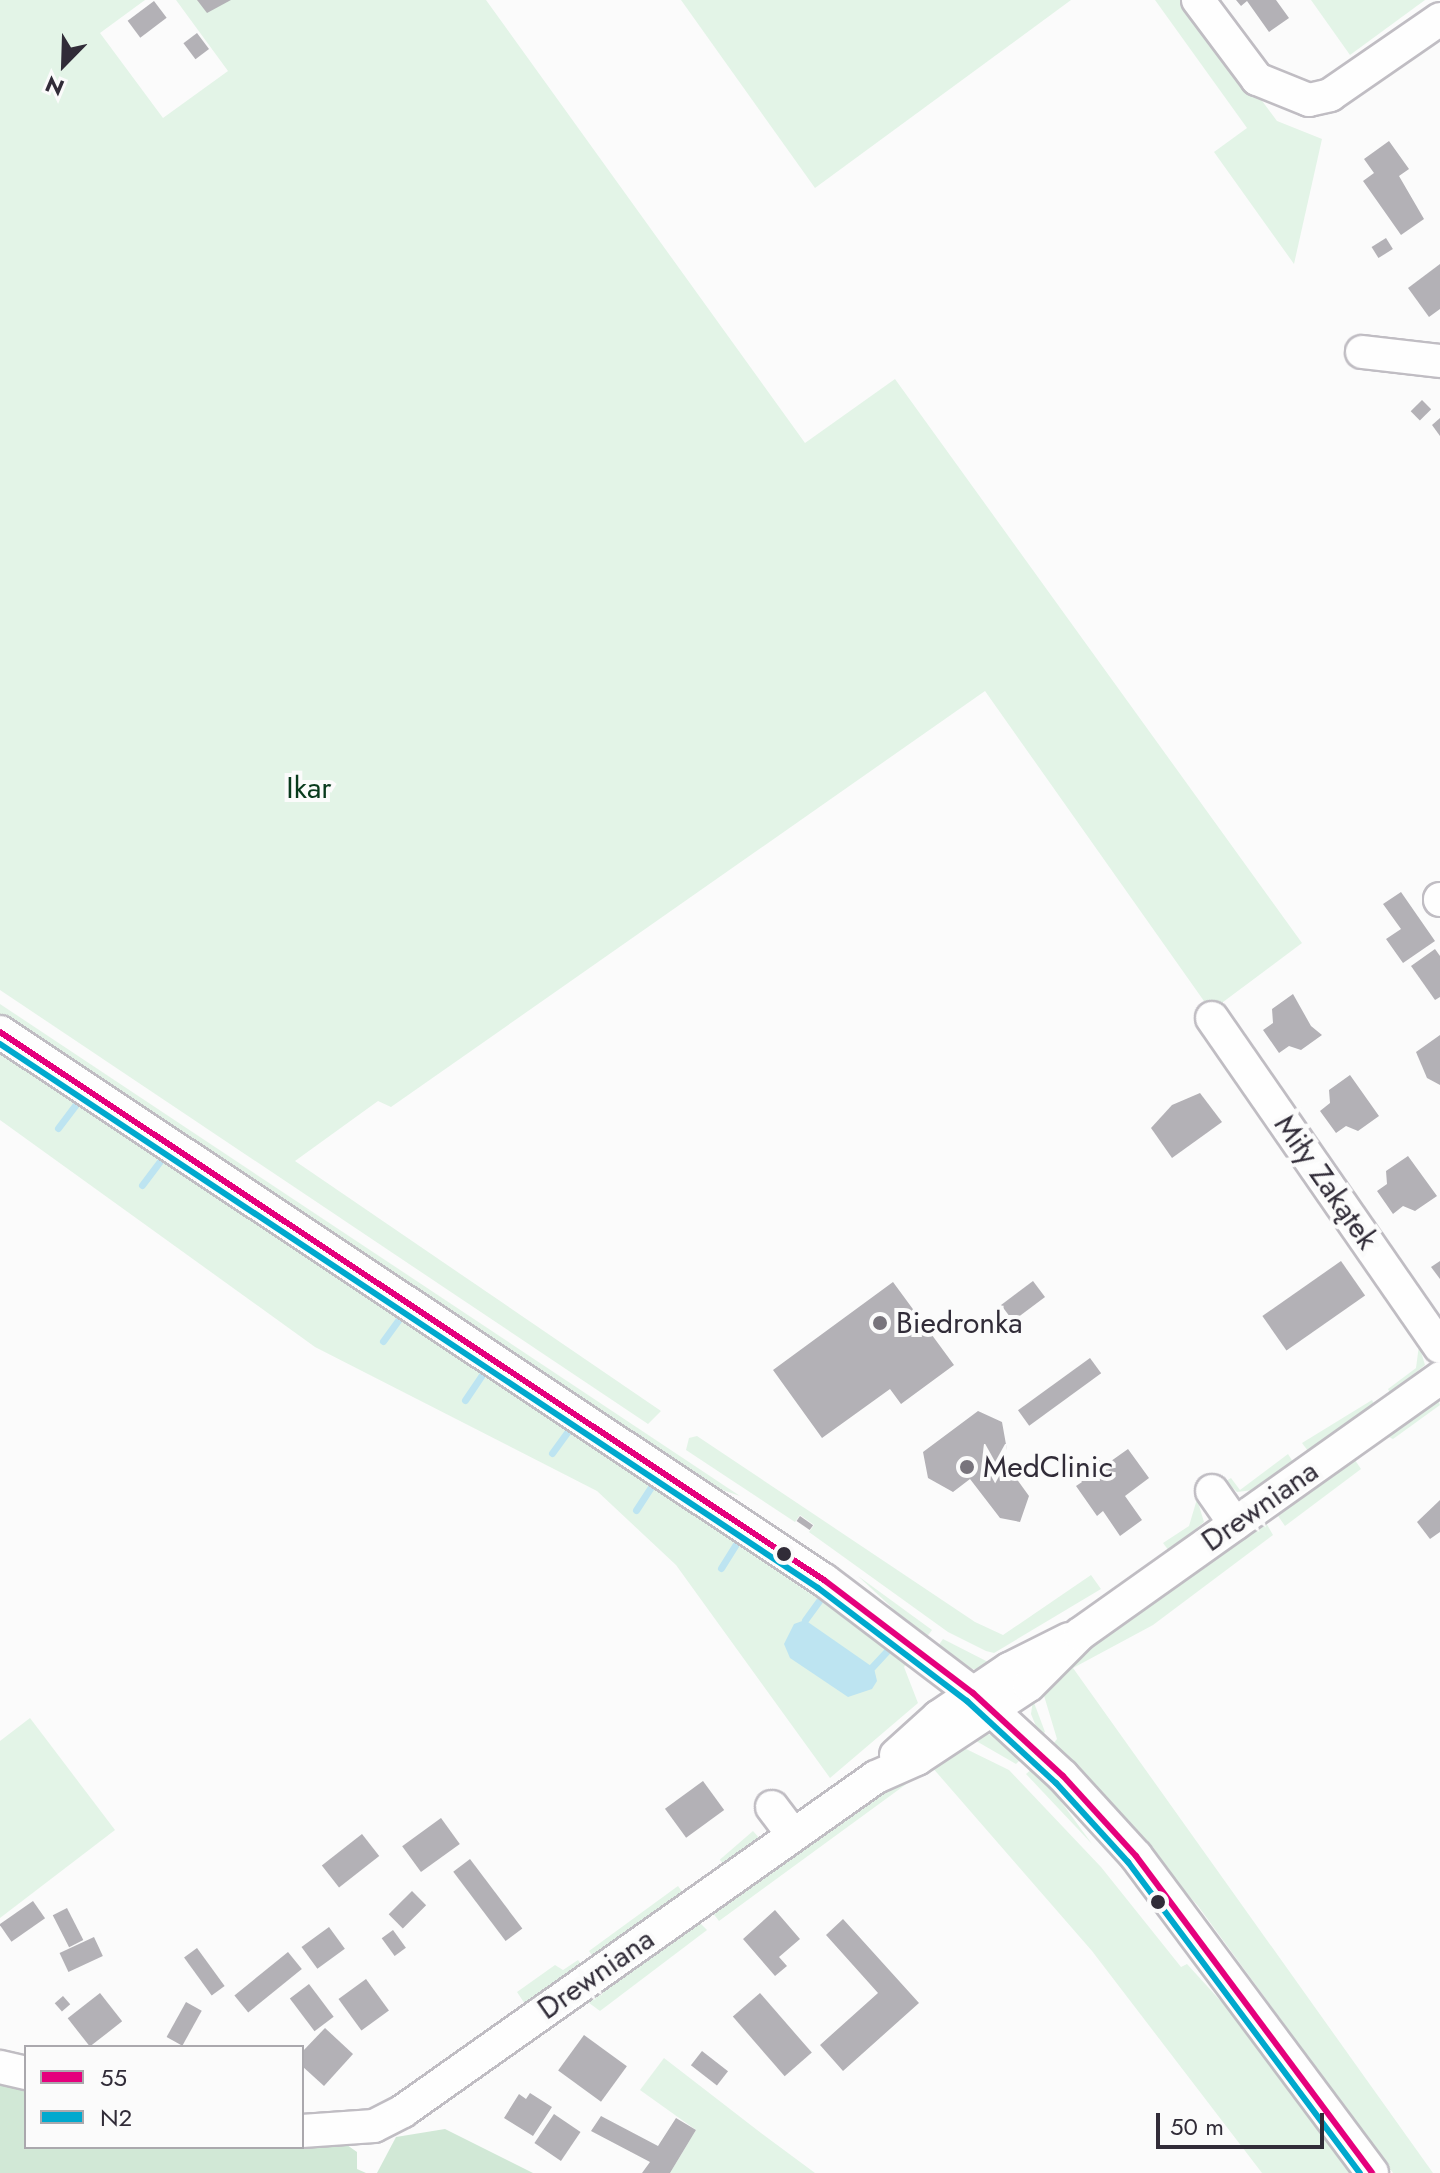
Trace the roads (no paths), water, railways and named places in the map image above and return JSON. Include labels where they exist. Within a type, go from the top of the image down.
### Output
[{"type":"street","points":[[1198,0],[1257,79],[1309,100],[1330,95],[1440,19]]},
{"type":"street","points":[[1362,352],[1440,361]]},
{"type":"street","name":"Miły Zakątek","points":[[1212,1018],[1440,1347]]},
{"type":"street","points":[[0,1032],[824,1580],[982,1702],[1063,1776],[1136,1856],[1372,2173]]},
{"type":"street","name":"Drewniana","points":[[304,2131],[374,2126],[403,2111],[876,1777],[907,1743],[982,1702],[1039,1651],[1080,1634],[1440,1378]]},
{"type":"street","points":[[1212,1491],[1235,1524]]},
{"type":"street","points":[[772,1807],[793,1835]]},
{"type":"street","points":[[0,2067],[24,2073]]},
{"type":"water","points":[[805,1620],[874,1668],[877,1681],[872,1689],[848,1697],[790,1658],[784,1644],[794,1624]]},
{"type":"waterway","points":[[58,1128],[76,1104]]},
{"type":"waterway","points":[[142,1185],[161,1160]]},
{"type":"waterway","points":[[383,1341],[398,1320]]},
{"type":"waterway","points":[[465,1400],[482,1375]]},
{"type":"waterway","points":[[552,1453],[567,1432]]},
{"type":"waterway","points":[[636,1510],[651,1487]]},
{"type":"waterway","points":[[721,1568],[736,1544]]},
{"type":"waterway","points":[[805,1620],[819,1601]]},
{"type":"waterway","points":[[872,1667],[889,1649]]},
{"type":"place","name":"Biedronka","points":[[880,1323]]},
{"type":"place","name":"MedClinic","points":[[967,1467]]},
{"type":"park label","name":"Ikar","points":[[309,788]]}]
